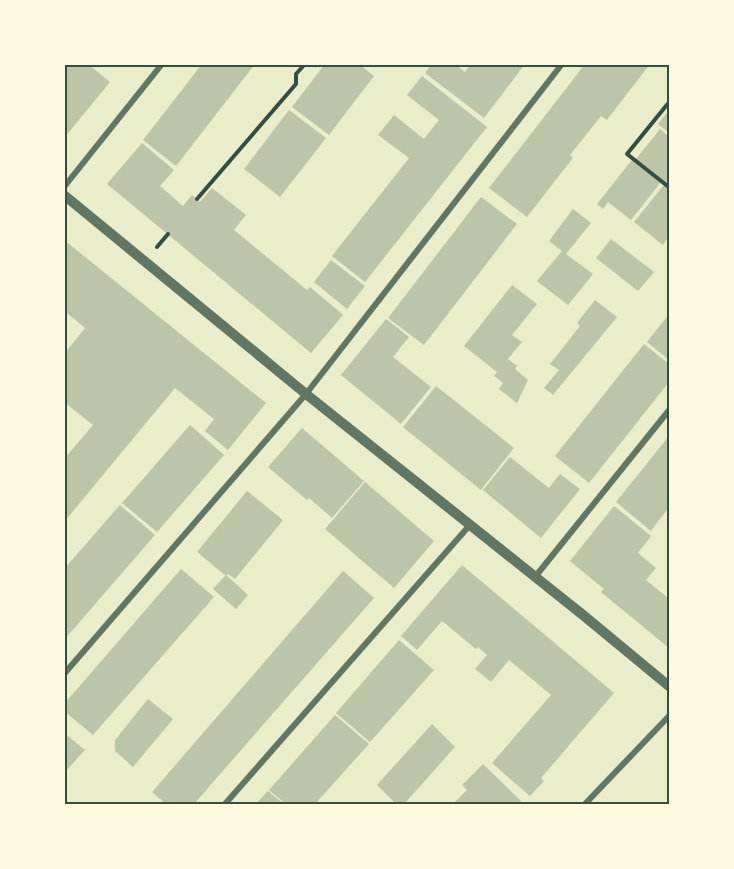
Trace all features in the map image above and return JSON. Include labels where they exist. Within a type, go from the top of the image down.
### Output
[{"type":"street","points":[[64,187],[162,64]]},
{"type":"street","points":[[64,674],[306,394],[562,64]]},
{"type":"street","points":[[64,195],[669,687]]},
{"type":"street","points":[[535,577],[669,409]]},
{"type":"street","points":[[225,804],[469,526]]},
{"type":"street","points":[[585,804],[669,715]]},
{"type":"path","points":[[197,199],[296,84],[296,74],[305,64]]},
{"type":"path","points":[[669,101],[627,154],[669,188]]},
{"type":"building","points":[[70,64],[88,64],[110,82],[64,138],[64,71]]},
{"type":"building","points":[[202,64],[255,64],[176,166],[143,140]]},
{"type":"building","points":[[325,64],[359,64],[374,76],[329,135],[292,107]]},
{"type":"building","points":[[432,64],[455,64],[465,72],[471,64],[525,64],[484,118],[425,73]]},
{"type":"building","points":[[585,64],[650,64],[607,120],[601,116],[570,155],[573,158],[527,217],[489,188]]},
{"type":"building","points":[[422,76],[487,127],[365,282],[332,256],[409,158],[378,135],[394,115],[424,139],[439,120],[407,95]]},
{"type":"building","points":[[289,110],[326,138],[280,197],[244,169]]},
{"type":"building","points":[[669,110],[669,133],[658,124]]},
{"type":"building","points":[[660,129],[667,135],[669,133],[669,185],[636,159]]},
{"type":"building","points":[[142,143],[174,170],[160,186],[183,206],[192,195],[200,202],[212,188],[246,215],[234,230],[307,290],[310,287],[343,315],[311,353],[107,184]]},
{"type":"building","points":[[632,160],[661,182],[631,220],[608,202],[603,209],[597,204]]},
{"type":"building","points":[[664,185],[669,189],[669,236],[663,245],[634,222]]},
{"type":"building","points":[[481,197],[517,224],[424,345],[388,318]]},
{"type":"building","points":[[573,209],[591,223],[566,254],[593,274],[568,305],[537,281],[562,251],[549,241]]},
{"type":"building","points":[[611,239],[654,272],[638,291],[596,258]]},
{"type":"building","points":[[64,240],[266,403],[228,450],[205,431],[214,419],[175,388],[64,522],[64,459],[93,425],[64,402],[64,354],[85,328],[67,313],[64,317]]},
{"type":"building","points":[[331,260],[365,286],[347,309],[314,282]]},
{"type":"building","points":[[512,285],[537,304],[512,335],[522,342],[508,359],[517,366],[515,369],[528,380],[517,403],[499,389],[503,383],[494,376],[497,372],[464,346]]},
{"type":"building","points":[[595,300],[617,317],[553,395],[544,388],[559,370],[550,364],[580,326],[577,323]]},
{"type":"building","points":[[669,314],[669,360],[647,342]]},
{"type":"building","points":[[386,319],[409,337],[393,357],[431,387],[401,424],[341,375]]},
{"type":"building","points":[[644,344],[669,364],[669,382],[589,483],[555,456]]},
{"type":"building","points":[[436,386],[514,448],[481,490],[403,427]]},
{"type":"building","points":[[190,425],[224,455],[157,532],[122,503]]},
{"type":"building","points":[[302,428],[364,481],[332,518],[268,467]]},
{"type":"building","points":[[669,436],[669,507],[651,531],[616,502]]},
{"type":"building","points":[[510,457],[549,488],[560,474],[580,489],[541,538],[483,490]]},
{"type":"building","points":[[365,482],[434,541],[394,588],[325,529]]},
{"type":"building","points":[[247,491],[283,520],[235,579],[228,574],[226,576],[197,552]]},
{"type":"building","points":[[120,505],[155,535],[64,640],[64,569]]},
{"type":"building","points":[[614,506],[651,536],[638,553],[656,568],[646,580],[668,598],[669,596],[669,648],[601,592],[604,589],[570,561]]},
{"type":"building","points":[[462,565],[614,693],[541,778],[544,781],[530,796],[492,763],[551,695],[509,660],[491,682],[475,669],[487,655],[478,647],[476,649],[442,621],[417,650],[401,636]]},
{"type":"building","points":[[181,569],[214,597],[93,735],[64,711],[64,704]]},
{"type":"building","points":[[343,571],[374,598],[194,804],[166,804],[152,792]]},
{"type":"building","points":[[226,575],[248,595],[236,609],[213,589]]},
{"type":"building","points":[[399,640],[434,670],[370,742],[336,713]]},
{"type":"building","points":[[148,699],[173,719],[133,767],[115,751],[115,740]]},
{"type":"building","points":[[335,715],[369,744],[315,804],[286,804],[269,790]]},
{"type":"building","points":[[432,724],[455,747],[404,804],[396,804],[377,785]]},
{"type":"building","points":[[64,733],[85,750],[64,773]]},
{"type":"building","points":[[483,764],[521,801],[518,804],[453,804],[467,790],[462,785]]},
{"type":"building","points":[[268,791],[284,804],[256,804]]}]
